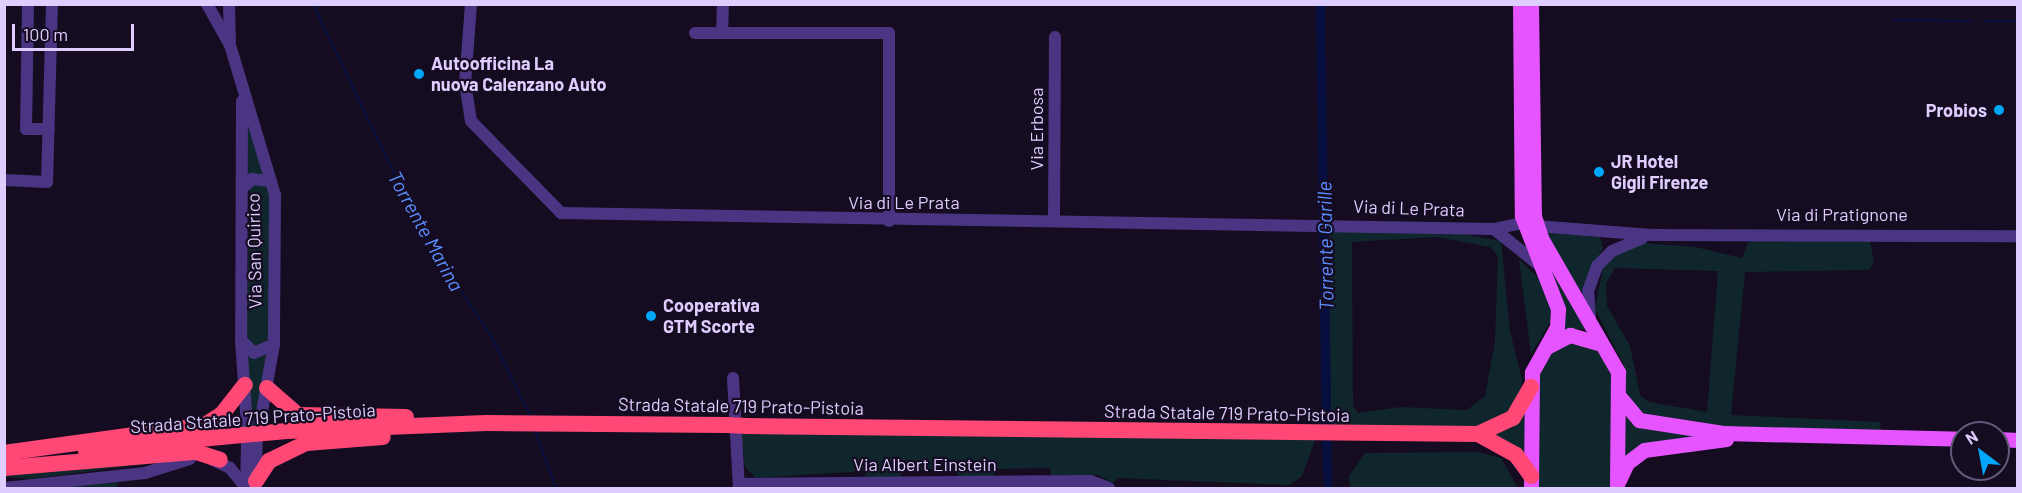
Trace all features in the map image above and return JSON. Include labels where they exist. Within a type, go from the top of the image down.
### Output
[{"type":"highway","points":[[4,453],[205,425],[222,414],[245,385]]},
{"type":"highway","points":[[1478,434],[1513,418],[1531,387]]},
{"type":"highway","points":[[267,388],[298,415],[484,423]]},
{"type":"highway","name":"Strada Statale 719 Prato-Pistoia","points":[[4,460],[287,431],[484,423],[573,422],[1478,434]]},
{"type":"highway","points":[[251,487],[269,461],[306,443],[484,423]]},
{"type":"highway","points":[[1478,434],[1508,448],[1531,482]]},
{"type":"highway","points":[[4,468],[196,452],[220,460]]},
{"type":"main road","points":[[1520,4],[1518,172],[1539,265],[1558,309],[1557,327],[1531,387],[1531,482]]},
{"type":"main road","points":[[1531,4],[1530,225],[1618,372],[1617,487]]},
{"type":"main road","points":[[1546,348],[1558,339],[1582,334],[1605,348]]},
{"type":"main road","points":[[1618,395],[1639,420],[1758,435],[1950,439]]},
{"type":"main road","points":[[1617,487],[1627,463],[1644,450],[1758,435]]},
{"type":"street","points":[[28,4],[26,129],[49,129]]},
{"type":"street","points":[[4,180],[48,182],[52,4]]},
{"type":"street","name":"Via San Quirico","points":[[207,4],[230,45],[271,181],[274,344],[267,388],[254,424],[245,385],[241,340],[243,188],[240,82]]},
{"type":"street","points":[[229,4],[230,45]]},
{"type":"street","name":"Via di Le Prata","points":[[471,4],[465,83],[471,121],[561,213],[889,221],[1331,223],[1494,229],[1530,225],[1652,235]]},
{"type":"street","points":[[722,33],[723,4]]},
{"type":"street","points":[[695,33],[889,33],[889,221]]},
{"type":"street","name":"Via Erbosa","points":[[1054,37],[1054,221]]},
{"type":"street","points":[[243,188],[258,177],[271,181]]},
{"type":"street","points":[[1494,229],[1539,265]]},
{"type":"street","points":[[1592,328],[1588,291],[1607,246],[1601,232]]},
{"type":"street","name":"Via di Pratignone","points":[[1652,235],[1974,233],[2018,236]]},
{"type":"street","points":[[1602,260],[1620,245],[1652,235]]},
{"type":"street","points":[[241,340],[254,353],[274,344]]},
{"type":"street","name":"Via Albert Einstein","points":[[733,378],[739,486],[1090,481],[1109,489]]},
{"type":"street","points":[[251,487],[252,443]]},
{"type":"street","points":[[6,489],[145,473],[196,458],[220,460],[251,487]]},
{"type":"green space","points":[[247,123],[267,176],[246,178]]},
{"type":"green space","points":[[250,184],[270,187],[269,342],[260,349],[246,343]]},
{"type":"green space","points":[[1527,202],[1585,329],[1563,330],[1562,297],[1537,249]]},
{"type":"green space","points":[[1329,231],[1444,231],[1501,241],[1510,331],[1522,380],[1519,402],[1490,426],[1331,427]],"holes":[[[1437,237],[1490,247],[1498,256],[1495,342],[1485,396],[1467,410],[1400,407],[1358,413],[1353,406],[1352,242]]]},
{"type":"green space","points":[[1547,233],[1600,237],[1603,248],[1580,293]]},
{"type":"green space","points":[[1749,241],[1870,241],[1874,263],[1869,270],[1745,272],[1731,415],[1881,422],[1880,431],[1730,429],[1647,418],[1626,401],[1623,363],[1595,309],[1603,268],[1616,255],[1643,243],[1695,247],[1742,258]],"holes":[[[1615,268],[1718,271],[1707,412],[1649,402],[1640,395],[1630,346],[1607,306],[1606,283]]]},
{"type":"green space","points":[[1519,259],[1542,282],[1554,316],[1531,354]]},
{"type":"green space","points":[[1570,341],[1595,346],[1612,371],[1611,488],[1538,488],[1538,374],[1548,354]]},
{"type":"green space","points":[[244,351],[269,351],[254,446]]},
{"type":"green space","points":[[1525,410],[1525,457],[1493,434]]},
{"type":"green space","points":[[1625,412],[1724,435],[1624,457]]},
{"type":"green space","points":[[741,432],[1315,440],[1302,476],[1290,485],[1118,478],[1112,483],[1099,475],[1051,475],[1050,468],[994,469],[994,476],[958,476],[957,469],[901,470],[901,477],[865,478],[865,471],[756,478],[745,467]]},
{"type":"green space","points":[[1477,452],[1501,458],[1518,488],[1350,488],[1349,476],[1365,453]]},
{"type":"green space","points":[[160,462],[30,479],[5,477],[5,471]]},
{"type":"green space","points":[[118,482],[117,488],[39,488]]},
{"type":"water","name":"Torrente Garille","points":[[1316,5],[1325,5],[1332,488],[1324,488],[1322,447]]},
{"type":"waterway","name":"Torrente Marina","points":[[313,4],[423,234],[490,334],[531,417]]},
{"type":"waterway","points":[[1894,20],[1972,21]]},
{"type":"waterway","points":[[1986,21],[2018,21]]},
{"type":"waterway","name":"Torrente Marina","points":[[535,431],[556,488]]},
{"type":"place","name":"Autoofficina La nuova Calenzano Auto","points":[[419,74]]},
{"type":"place","name":"Probios","points":[[1999,110]]},
{"type":"place","name":"JR Hotel Gigli Firenze","points":[[1599,172]]},
{"type":"place","name":"Cooperativa GTM Scorte","points":[[651,316]]}]
